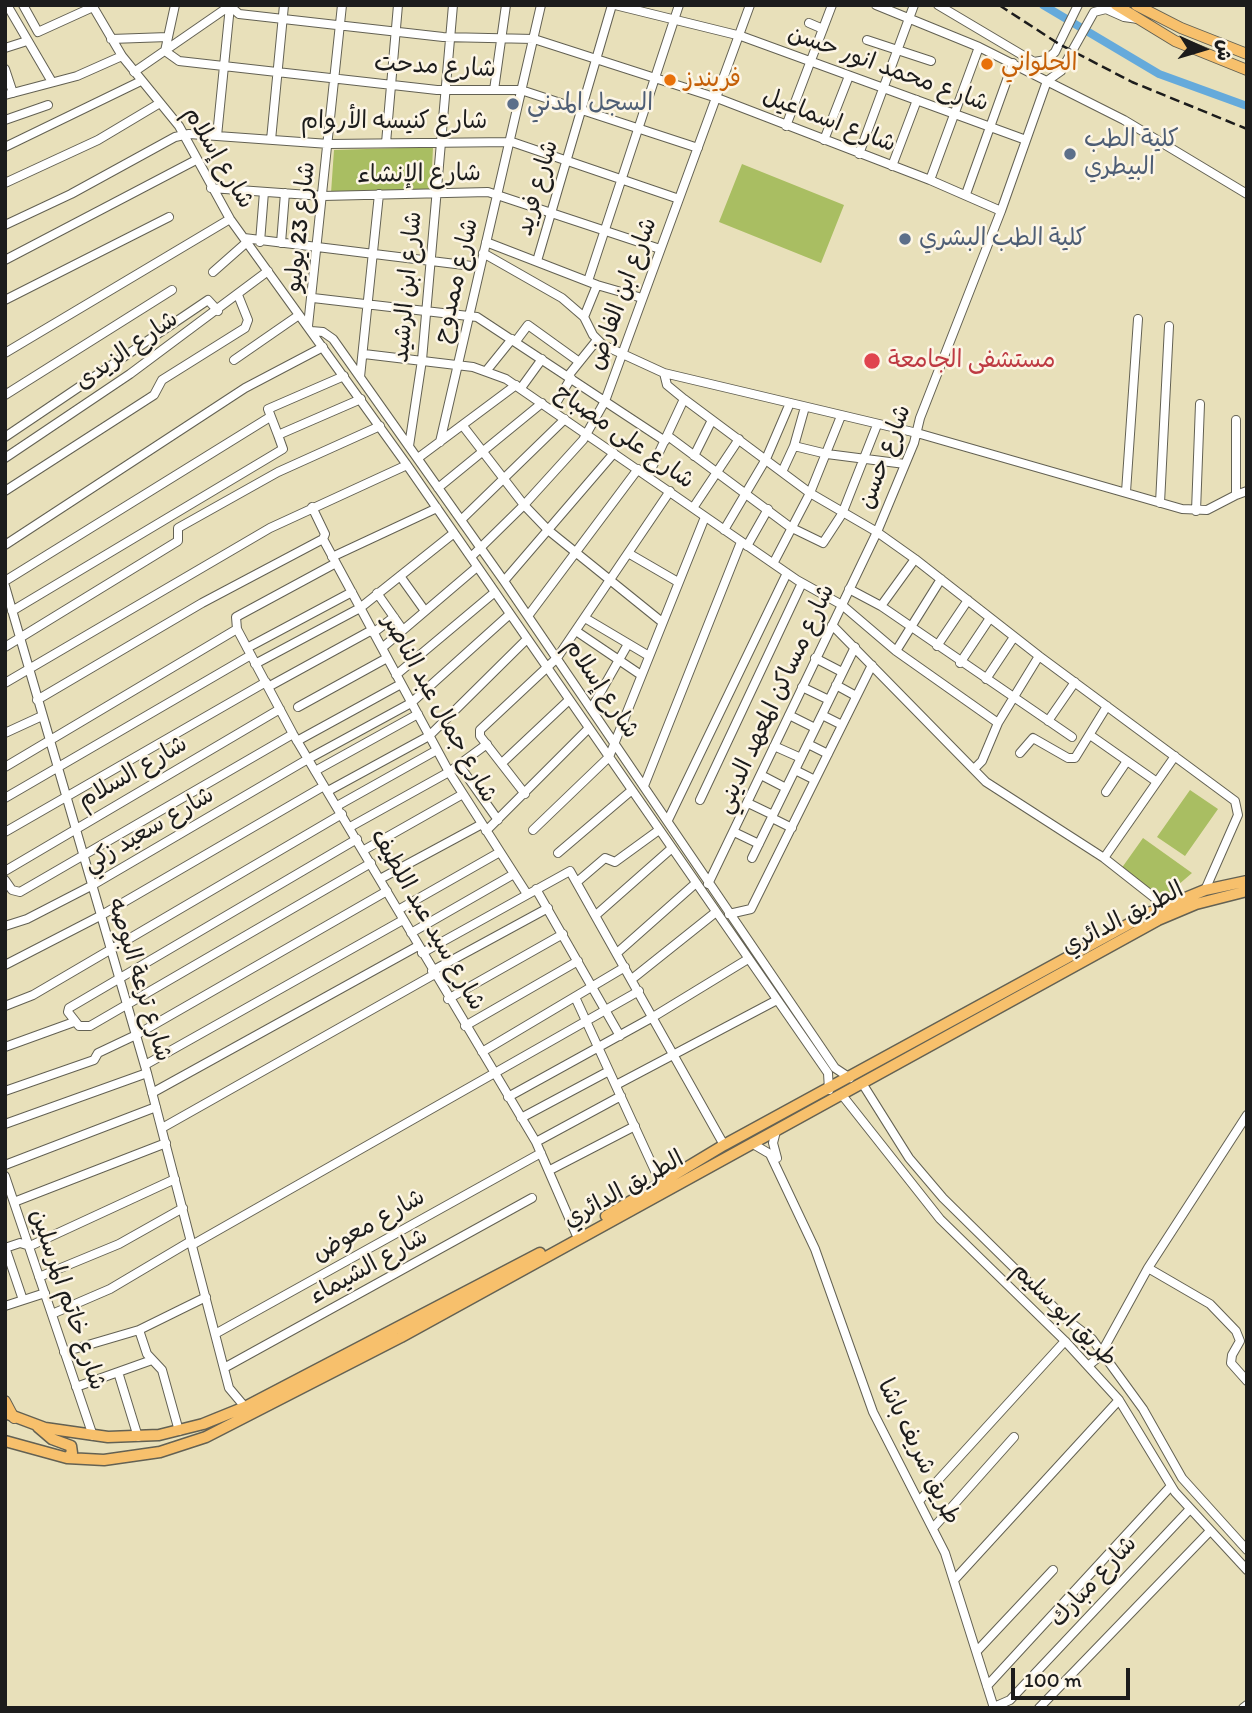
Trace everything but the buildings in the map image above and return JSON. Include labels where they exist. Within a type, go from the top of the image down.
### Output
[{"type":"highway","name":"الطريق الدائري","points":[[5,1441],[67,1458],[124,1458],[175,1448],[221,1431],[401,1337],[829,1090],[1158,920],[1218,892],[1241,887]]},
{"type":"highway","name":"الطريق الدائري","points":[[945,1032],[1165,906],[1205,890],[1218,892]]},
{"type":"highway","name":"الطريق الدائري","points":[[10,1415],[38,1426],[93,1436],[122,1438],[179,1431],[225,1416],[576,1234],[719,1153],[736,1153],[753,1144],[842,1095],[922,1043]]},
{"type":"highway","points":[[38,1426],[52,1439],[71,1446],[72,1453],[67,1458]]},
{"type":"highway","points":[[122,1438],[118,1446],[124,1458]]},
{"type":"main road","points":[[1116,5],[1175,41],[1247,70]]},
{"type":"main road","points":[[1136,5],[1173,25],[1247,54]]},
{"type":"main road","points":[[5,1401],[10,1415]]},
{"type":"street","points":[[23,5],[38,33],[92,6]]},
{"type":"street","points":[[165,51],[175,5]]},
{"type":"street","points":[[271,140],[284,5]]},
{"type":"street","name":"شارع 23 يوليو","points":[[309,329],[342,5]]},
{"type":"street","points":[[386,143],[398,5]]},
{"type":"street","name":"شارع ابن الرشيد","points":[[409,446],[422,360],[453,5]]},
{"type":"street","points":[[494,90],[506,5]]},
{"type":"street","name":"شارع ممدوح","points":[[440,442],[468,315],[512,142],[541,5]]},
{"type":"street","name":"شارع محمد انور حسن","points":[[614,5],[741,36],[1026,140]]},
{"type":"street","name":"شارع فريد","points":[[537,261],[614,5]]},
{"type":"street","points":[[584,317],[605,232],[679,5]]},
{"type":"street","name":"شارع ابن الفارض","points":[[471,556],[524,505],[588,435],[605,401],[741,36],[750,5]]},
{"type":"street","points":[[786,126],[832,5]]},
{"type":"street","points":[[876,5],[996,54],[1124,120],[1247,194]]},
{"type":"street","points":[[859,154],[914,5]]},
{"type":"street","points":[[938,5],[1034,62],[1051,56],[1078,7]]},
{"type":"street","name":"شارع إسلام","points":[[92,6],[122,56],[184,135],[230,219],[380,426],[748,959],[829,1066],[850,1079]]},
{"type":"street","points":[[134,72],[230,6]]},
{"type":"street","points":[[217,136],[230,6]]},
{"type":"street","name":"شارع اسماعيل","points":[[230,6],[239,14],[450,37],[534,39],[717,97],[966,194],[1001,211]]},
{"type":"street","points":[[1047,81],[1061,71],[1094,12],[1106,9],[1124,17],[1138,19]]},
{"type":"street","points":[[8,11],[52,82]]},
{"type":"street","points":[[938,29],[946,12]]},
{"type":"street","points":[[809,23],[823,29]]},
{"type":"street","points":[[111,39],[167,37]]},
{"type":"street","points":[[867,40],[931,61]]},
{"type":"street","points":[[5,48],[27,41]]},
{"type":"street","points":[[996,54],[1001,44]]},
{"type":"street","points":[[930,180],[979,47]]},
{"type":"street","name":"شارع مدحت","points":[[165,51],[179,61],[335,79],[446,91],[521,90],[698,148]]},
{"type":"street","points":[[5,69],[9,94],[77,76],[122,56]]},
{"type":"street","points":[[966,194],[1013,63]]},
{"type":"street","points":[[824,140],[849,76]]},
{"type":"street","points":[[5,147],[141,81]]},
{"type":"street","name":"شارع حسن","points":[[877,532],[1001,211],[1047,81]]},
{"type":"street","points":[[892,166],[917,100]]},
{"type":"street","points":[[5,183],[98,140],[160,103]]},
{"type":"street","points":[[5,120],[48,105]]},
{"type":"street","points":[[5,225],[184,135]]},
{"type":"street","name":"شارع كنيسه الأروام","points":[[184,135],[329,144],[512,142],[678,200]]},
{"type":"street","points":[[5,260],[196,160]]},
{"type":"street","name":"شارع الإنشاء","points":[[211,188],[323,196],[498,193],[660,249]]},
{"type":"street","points":[[260,242],[264,192]]},
{"type":"street","points":[[281,243],[285,193]]},
{"type":"street","points":[[360,377],[379,194]]},
{"type":"street","points":[[5,300],[169,217]]},
{"type":"street","points":[[5,353],[230,219]]},
{"type":"street","points":[[213,272],[245,240],[480,267]]},
{"type":"street","points":[[486,242],[593,283],[642,298]]},
{"type":"street","points":[[483,253],[537,282],[584,317],[597,340],[621,355],[664,373],[917,433],[1196,511],[1207,510],[1247,491]]},
{"type":"street","name":"شارع الزيدى","points":[[5,458],[218,311],[268,271]]},
{"type":"street","points":[[5,395],[172,290]]},
{"type":"street","points":[[5,491],[154,395],[162,380],[245,328],[248,320],[238,295]]},
{"type":"street","points":[[313,298],[468,315],[490,323],[605,401],[694,456],[790,527],[825,543],[842,514],[877,425]]},
{"type":"street","points":[[5,437],[208,300],[218,311]]},
{"type":"street","points":[[234,360],[299,314]]},
{"type":"street","points":[[1126,492],[1138,319]]},
{"type":"street","points":[[487,370],[528,325],[578,361]]},
{"type":"street","points":[[1160,503],[1169,326]]},
{"type":"street","name":"شارع إسلام","points":[[309,329],[328,335],[360,377],[615,742],[829,1066],[829,1090]]},
{"type":"street","points":[[552,410],[578,361],[597,340]]},
{"type":"street","points":[[5,545],[245,388],[323,347]]},
{"type":"street","name":"شارع على مصباح","points":[[364,354],[487,370],[518,386],[744,544],[802,583],[842,605],[896,651],[998,723]]},
{"type":"street","points":[[418,458],[518,386],[542,359]]},
{"type":"street","points":[[664,373],[667,385],[712,420],[810,493],[877,532],[915,559],[1039,656],[1236,801],[1239,809],[1205,890]]},
{"type":"street","points":[[12,611],[282,449],[270,417],[270,408],[344,376]]},
{"type":"street","points":[[648,476],[684,399]]},
{"type":"street","points":[[278,435],[361,400]]},
{"type":"street","points":[[438,488],[541,403]]},
{"type":"street","points":[[724,530],[766,459],[790,403]]},
{"type":"street","points":[[1196,511],[1200,404]]},
{"type":"street","points":[[782,472],[794,446],[805,407]]},
{"type":"street","points":[[774,562],[810,493],[841,416]]},
{"type":"street","points":[[5,583],[270,417]]},
{"type":"street","points":[[461,520],[565,419]]},
{"type":"street","points":[[694,456],[712,420]]},
{"type":"street","points":[[1236,420],[1236,495]]},
{"type":"street","points":[[5,648],[178,541],[178,528],[278,472],[380,426]]},
{"type":"street","points":[[463,426],[524,505],[548,530],[662,622]]},
{"type":"street","points":[[693,508],[739,439]]},
{"type":"street","points":[[794,446],[827,454],[905,464]]},
{"type":"street","points":[[504,581],[614,453]]},
{"type":"street","points":[[5,683],[195,570],[312,507],[407,465]]},
{"type":"street","points":[[528,616],[638,469]]},
{"type":"street","points":[[526,794],[480,736],[480,730],[557,658],[670,491]]},
{"type":"street","name":"شارع جمال عبد الناصر","points":[[312,507],[325,534],[323,539],[429,736],[527,894]]},
{"type":"street","points":[[5,767],[237,629],[236,617],[334,560],[437,508]]},
{"type":"street","points":[[644,786],[744,544],[768,509]]},
{"type":"street","points":[[533,830],[609,757],[705,517]]},
{"type":"street","name":"شارع مساكن المعهد الديني","points":[[703,893],[877,532]]},
{"type":"street","points":[[256,664],[360,608],[454,533]]},
{"type":"street","points":[[37,700],[202,603],[323,539]]},
{"type":"street","points":[[628,553],[678,582]]},
{"type":"street","points":[[881,607],[915,559]]},
{"type":"street","points":[[382,648],[477,567]]},
{"type":"street","points":[[668,820],[787,573]]},
{"type":"street","points":[[400,576],[425,611]]},
{"type":"street","points":[[896,651],[941,579]]},
{"type":"street","name":"شارع ترعة البوصه","points":[[5,583],[146,1069],[229,1388]]},
{"type":"street","points":[[701,800],[802,583]]},
{"type":"street","points":[[849,589],[911,626],[960,663],[1072,737]]},
{"type":"street","points":[[397,675],[495,592]]},
{"type":"street","points":[[5,799],[352,593]]},
{"type":"street","points":[[377,593],[403,629]]},
{"type":"street","points":[[937,646],[968,600]]},
{"type":"street","name":"شارع سعيد زكي","points":[[5,926],[27,919],[91,886],[308,759],[411,703],[510,614]]},
{"type":"street","points":[[5,832],[394,617]]},
{"type":"street","points":[[585,618],[649,656]]},
{"type":"street","points":[[960,663],[990,618]]},
{"type":"street","points":[[832,625],[998,791],[1104,858],[1165,906]]},
{"type":"street","name":"شارع سيد عبد اللطيف","points":[[237,629],[295,738],[358,839],[449,999],[536,1142],[576,1234]]},
{"type":"street","points":[[576,631],[641,675]]},
{"type":"street","points":[[986,678],[1014,637]]},
{"type":"street","points":[[5,965],[100,916],[326,788],[429,736],[527,639]]},
{"type":"street","points":[[591,709],[628,644]]},
{"type":"street","points":[[752,858],[855,648]]},
{"type":"street","points":[[974,769],[982,761],[998,723],[1039,656]]},
{"type":"street","points":[[298,707],[387,658]]},
{"type":"street","points":[[815,659],[842,672]]},
{"type":"street","points":[[729,914],[751,909],[872,665]]},
{"type":"street","points":[[1048,721],[1075,682]]},
{"type":"street","points":[[5,881],[12,890],[20,892],[295,738],[401,684]]},
{"type":"street","points":[[836,685],[856,696]]},
{"type":"street","points":[[802,687],[829,700]]},
{"type":"street","points":[[502,763],[569,700]]},
{"type":"street","points":[[1020,753],[1034,737],[1073,760],[1107,706]]},
{"type":"street","name":"شارع السلام","points":[[5,871],[280,709]]},
{"type":"street","points":[[315,771],[418,714]]},
{"type":"street","points":[[789,715],[815,728]]},
{"type":"street","points":[[822,715],[842,725]]},
{"type":"street","points":[[5,733],[42,716]]},
{"type":"street","points":[[380,879],[498,820],[589,728]]},
{"type":"street","points":[[1090,735],[1157,782]]},
{"type":"street","points":[[350,827],[449,772],[487,744]]},
{"type":"street","points":[[808,744],[828,754]]},
{"type":"street","points":[[775,746],[801,758]]},
{"type":"street","points":[[5,1006],[33,995],[437,750]]},
{"type":"street","points":[[1104,858],[1175,756]]},
{"type":"street","points":[[1106,792],[1127,761]]},
{"type":"street","points":[[459,765],[498,820]]},
{"type":"street","points":[[795,770],[815,780]]},
{"type":"street","points":[[761,775],[786,788]]},
{"type":"street","points":[[558,853],[632,790]]},
{"type":"street","points":[[364,850],[463,794]]},
{"type":"street","points":[[748,803],[792,828]]},
{"type":"street","points":[[577,881],[605,858],[615,862],[659,830]]},
{"type":"street","points":[[734,832],[759,844]]},
{"type":"street","points":[[74,1022],[67,1011],[69,1007],[358,839]]},
{"type":"street","points":[[596,915],[671,848]]},
{"type":"street","points":[[398,910],[500,852]]},
{"type":"street","points":[[5,1047],[74,1022],[90,1026],[372,863]]},
{"type":"street","points":[[152,1093],[567,871],[577,881],[674,1053],[719,1153]]},
{"type":"street","points":[[411,933],[514,874]]},
{"type":"street","points":[[617,953],[696,883]]},
{"type":"street","points":[[536,889],[620,1036]]},
{"type":"street","points":[[5,1091],[94,1060],[98,1053],[136,1035],[387,891]]},
{"type":"street","points":[[162,1128],[548,908]]},
{"type":"street","points":[[632,979],[716,912]]},
{"type":"street","points":[[5,1124],[146,1069],[403,919]]},
{"type":"street","points":[[449,999],[563,934]]},
{"type":"street","points":[[509,1097],[653,1017],[748,959]]},
{"type":"street","points":[[465,1026],[578,961]]},
{"type":"street","points":[[482,1052],[625,967]]},
{"type":"street","points":[[52,1314],[110,1289],[607,1012],[639,991]]},
{"type":"street","points":[[575,997],[662,1184]]},
{"type":"street","points":[[616,1085],[777,1000]]},
{"type":"street","points":[[521,1118],[610,1071]]},
{"type":"street","name":"طريق ابو سليم","points":[[862,1083],[909,1158],[947,1202],[1066,1319],[1092,1339],[1143,1409],[1182,1478],[1247,1549]]},
{"type":"street","name":"طريق ابو سليم","points":[[842,1095],[940,1219],[1065,1341],[1119,1399],[1171,1486],[1247,1570]]},
{"type":"street","points":[[536,1142],[621,1097]]},
{"type":"street","points":[[5,1166],[156,1107]]},
{"type":"street","points":[[1088,1366],[1101,1352],[1148,1268],[1247,1115]]},
{"type":"street","points":[[550,1170],[635,1126]]},
{"type":"street","name":"طريق شريف باشا","points":[[776,1131],[773,1148],[782,1177]]},
{"type":"street","points":[[14,1202],[166,1143]]},
{"type":"street","name":"طريق شريف باشا","points":[[753,1144],[768,1151],[782,1177],[822,1267],[873,1412],[934,1527],[955,1579],[994,1707]]},
{"type":"street","name":"شارع معوض","points":[[215,1334],[541,1153]]},
{"type":"street","name":"شارع خاتم المرسلين","points":[[5,1176],[7,1189],[30,1246],[93,1436]]},
{"type":"street","points":[[23,1300],[5,1247],[20,1243],[30,1246],[175,1179]]},
{"type":"street","name":"شارع الشيماء","points":[[224,1368],[532,1198]]},
{"type":"street","points":[[39,1277],[119,1244],[183,1208]]},
{"type":"street","points":[[1148,1268],[1210,1304],[1236,1331],[1240,1341],[1231,1363],[1247,1381]]},
{"type":"street","points":[[5,1306],[45,1293]]},
{"type":"street","points":[[65,1352],[139,1329],[205,1297]]},
{"type":"street","points":[[139,1329],[152,1360],[162,1370],[179,1431]]},
{"type":"street","points":[[920,1500],[1065,1341]]},
{"type":"street","points":[[76,1387],[152,1360]]},
{"type":"street","points":[[118,1372],[138,1437]]},
{"type":"street","points":[[229,1388],[245,1407]]},
{"type":"street","points":[[225,1416],[229,1388]]},
{"type":"street","points":[[955,1579],[1119,1399]]},
{"type":"street","points":[[934,1527],[1014,1437]]},
{"type":"street","points":[[987,1686],[1171,1486]]},
{"type":"street","name":"شارع مبارك","points":[[994,1707],[1010,1700],[1190,1509]]},
{"type":"street","points":[[1039,1708],[1210,1531]]},
{"type":"street","points":[[977,1651],[1053,1570]]},
{"type":"green space","points":[[433,147],[431,191],[331,193],[334,150]]},
{"type":"green space","points":[[742,164],[844,205],[821,263],[719,222]]},
{"type":"green space","points":[[1190,790],[1218,809],[1185,856],[1157,837]]},
{"type":"green space","points":[[1143,838],[1192,873],[1163,898],[1121,869]]},
{"type":"waterway","points":[[1043,5],[1159,74],[1247,106]]},
{"type":"railway","points":[[999,5],[1059,44],[1132,82],[1247,129]]},
{"type":"place","name":"الحلواني","points":[[987,64]]},
{"type":"place","name":"فريندز","points":[[670,80]]},
{"type":"place","name":"السجل المدني","points":[[513,104]]},
{"type":"place","name":"كلية الطب البيطري","points":[[1070,154]]},
{"type":"place","name":"كلية الطب البشري","points":[[905,239]]},
{"type":"place","name":"مستشفى الجامعة","points":[[872,361]]}]
